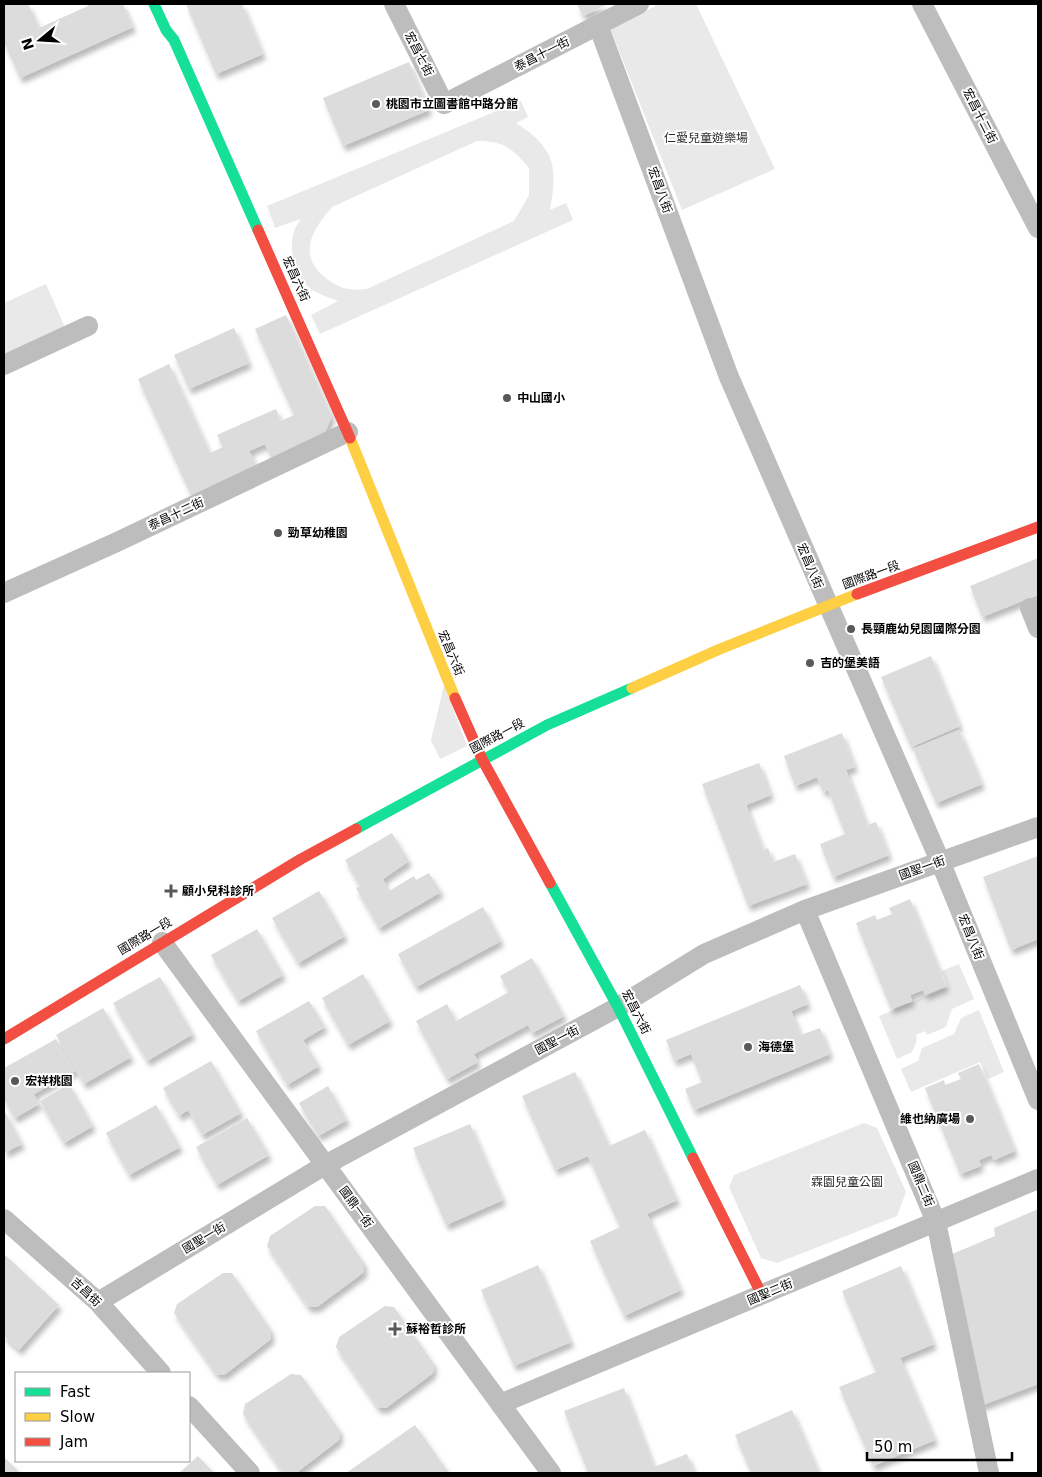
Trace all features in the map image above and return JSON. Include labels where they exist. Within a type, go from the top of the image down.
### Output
[{"type":"street","name":"宏昌六街","points":[[154,4],[166,30],[174,40],[246,198],[348,432],[440,664],[482,759],[618,1007],[762,1296]]},
{"type":"street","name":"宏昌七街","points":[[394,4],[444,104]]},
{"type":"street","name":"泰昌十一街","points":[[444,104],[639,4]]},
{"type":"street","name":"宏昌十二街","points":[[922,4],[1038,228]]},
{"type":"street","name":"宏昌八街","points":[[598,25],[730,377],[827,606],[940,861],[1038,1100]]},
{"type":"street","points":[[4,365],[88,326]]},
{"type":"street","name":"泰昌十二街","points":[[4,593],[117,542],[348,432]]},
{"type":"street","name":"國際路一段","points":[[4,1039],[301,859],[547,725],[720,649],[827,606],[1038,526]]},
{"type":"street","points":[[1030,608],[1038,628]]},
{"type":"street","name":"國聖一街","points":[[98,1302],[325,1165],[618,1007],[704,954],[805,910],[1038,827]]},
{"type":"street","name":"國鼎二街","points":[[805,910],[936,1222],[989,1473]]},
{"type":"street","name":"國鼎一街","points":[[162,942],[551,1473]]},
{"type":"street","name":"國聖二街","points":[[500,1404],[1038,1179]]},
{"type":"street","name":"吉昌街","points":[[4,1219],[98,1302],[160,1372]]},
{"type":"street","points":[[190,1407],[250,1473]]},
{"type":"green space","name":"仁愛兒童遊樂場","points":[[660,4],[696,4],[775,169],[682,210],[610,28]]},
{"type":"green space","points":[[521,101],[528,117],[516,123],[539,141],[551,159],[554,181],[550,210],[566,203],[573,220],[320,334],[311,315],[338,301],[310,288],[298,274],[293,259],[292,243],[295,229],[301,219],[275,228],[267,206]],"holes":[[[477,141],[486,141],[507,147],[518,155],[529,168],[529,195],[514,221],[367,289],[355,290],[341,287],[327,279],[317,270],[312,261],[310,243],[318,225],[332,207]]]},
{"type":"green space","points":[[46,284],[67,332],[4,361],[4,303]]},
{"type":"green space","points":[[444,685],[467,746],[440,759],[431,740]]},
{"type":"green space","points":[[959,964],[974,999],[952,1009],[946,1027],[927,1035],[925,1031],[916,1035],[917,1040],[912,1052],[897,1059],[879,1016],[948,987],[942,971]]},
{"type":"green space","points":[[979,1010],[1004,1072],[988,1079],[980,1062],[911,1092],[901,1069],[918,1061],[922,1048],[954,1034],[961,1018]]},
{"type":"green space","name":"霖園兒童公園","points":[[864,1123],[877,1128],[906,1192],[897,1216],[777,1263],[761,1258],[729,1187],[734,1175]]},
{"type":"building","points":[[4,4],[28,4],[39,28],[88,6],[87,4],[123,4],[133,27],[20,78],[4,42]]},
{"type":"building","points":[[186,4],[242,4],[263,54],[216,74]]},
{"type":"building","points":[[577,4],[608,4],[583,16]]},
{"type":"building","name":"桃園市立圖書館中路分館","points":[[409,62],[429,110],[343,146],[323,98]]},
{"type":"building","points":[[286,315],[332,416],[324,435],[272,459],[265,444],[249,451],[256,465],[191,495],[138,379],[169,364],[210,453],[223,447],[217,435],[276,409],[281,421],[294,415],[255,329]]},
{"type":"building","points":[[234,328],[249,363],[189,389],[174,355]]},
{"type":"building","points":[[1038,558],[1038,595],[982,617],[970,586]]},
{"type":"building","points":[[931,656],[960,726],[911,747],[881,677]]},
{"type":"building","points":[[959,730],[982,784],[936,803],[913,749]]},
{"type":"building","points":[[842,733],[855,767],[846,770],[867,825],[876,822],[889,855],[833,877],[820,844],[845,834],[828,790],[823,792],[817,777],[795,786],[784,756]]},
{"type":"building","points":[[759,763],[771,795],[746,805],[763,850],[768,848],[773,862],[795,854],[807,884],[748,906],[702,784]]},
{"type":"building","points":[[392,833],[409,861],[383,879],[389,891],[414,876],[416,880],[429,873],[441,892],[379,928],[356,888],[360,886],[345,860]]},
{"type":"building","points":[[1038,856],[1038,939],[1011,950],[983,877]]},
{"type":"building","points":[[319,891],[345,936],[298,963],[272,918]]},
{"type":"building","points":[[910,899],[946,986],[925,995],[923,990],[910,995],[912,1001],[891,1009],[856,923],[875,915],[877,920],[892,914],[889,908]]},
{"type":"building","points":[[483,907],[501,941],[416,987],[398,954]]},
{"type":"building","points":[[257,929],[283,975],[238,1001],[211,955]]},
{"type":"building","points":[[532,958],[564,1016],[532,1033],[528,1025],[474,1054],[478,1062],[447,1079],[416,1021],[447,1004],[456,1021],[509,992],[500,976]]},
{"type":"building","points":[[363,974],[390,1021],[348,1045],[322,998]]},
{"type":"building","points":[[160,977],[193,1034],[147,1061],[113,1003]]},
{"type":"building","name":"海德堡","points":[[800,985],[808,1004],[791,1011],[801,1035],[820,1028],[830,1054],[694,1110],[685,1089],[702,1082],[691,1054],[674,1061],[666,1040]]},
{"type":"building","points":[[309,1001],[325,1027],[303,1040],[319,1066],[287,1085],[256,1031]]},
{"type":"building","points":[[103,1008],[131,1057],[84,1084],[56,1035]]},
{"type":"building","points":[[56,1039],[75,1071],[34,1094],[39,1104],[15,1118],[4,1099],[4,1068]]},
{"type":"building","points":[[211,1061],[241,1113],[202,1135],[188,1110],[179,1116],[163,1088]]},
{"type":"building","name":"維也納廣場","points":[[979,1064],[1015,1151],[994,1160],[991,1155],[979,1160],[981,1166],[960,1174],[925,1088],[944,1080],[945,1085],[961,1079],[958,1073]]},
{"type":"building","points":[[575,1072],[609,1146],[645,1130],[677,1200],[647,1214],[681,1290],[624,1316],[590,1241],[620,1227],[588,1156],[555,1170],[522,1096]]},
{"type":"building","points":[[69,1084],[93,1126],[64,1143],[40,1101]]},
{"type":"building","points":[[328,1086],[347,1120],[318,1136],[299,1103]]},
{"type":"building","points":[[156,1105],[180,1147],[129,1175],[106,1133]]},
{"type":"building","points":[[4,1110],[22,1144],[4,1153]]},
{"type":"building","points":[[247,1118],[269,1155],[217,1185],[196,1147]]},
{"type":"building","points":[[470,1124],[503,1200],[446,1225],[413,1148]]},
{"type":"building","points":[[315,1206],[325,1206],[364,1263],[364,1272],[317,1307],[308,1307],[267,1246],[270,1236]]},
{"type":"building","points":[[1038,1209],[1038,1384],[980,1406],[945,1257],[995,1236],[994,1228]]},
{"type":"building","points":[[4,1254],[59,1305],[19,1350],[4,1336]]},
{"type":"building","points":[[538,1265],[571,1342],[514,1366],[481,1290]]},
{"type":"building","points":[[901,1266],[934,1344],[900,1358],[935,1440],[873,1466],[839,1387],[876,1372],[842,1291]]},
{"type":"building","points":[[223,1273],[232,1273],[271,1330],[271,1339],[224,1375],[216,1374],[174,1313],[177,1304]]},
{"type":"building","points":[[385,1306],[394,1307],[434,1364],[433,1373],[386,1408],[378,1408],[336,1347],[339,1337]]},
{"type":"building","points":[[291,1374],[301,1375],[340,1431],[339,1440],[296,1473],[283,1473],[243,1414],[245,1404]]},
{"type":"building","points":[[624,1388],[654,1467],[687,1454],[694,1473],[588,1473],[564,1411]]},
{"type":"building","points":[[792,1410],[819,1473],[751,1473],[735,1435]]},
{"type":"building","points":[[415,1425],[449,1473],[346,1473]]},
{"type":"building","points":[[198,1456],[214,1473],[179,1473]]},
{"type":"building","points":[[4,1457],[20,1473],[4,1473]]},
{"type":"traffic: fast","points":[[154,4],[166,30],[174,40],[258,230]]},
{"type":"traffic: fast","points":[[356,829],[547,725],[632,688]]},
{"type":"traffic: fast","points":[[550,883],[618,1007],[693,1158]]},
{"type":"traffic: slow","points":[[350,438],[455,698]]},
{"type":"traffic: slow","points":[[632,688],[720,649],[857,594]]},
{"type":"traffic: jam","points":[[258,230],[350,438]]},
{"type":"traffic: jam","points":[[857,594],[1038,527]]},
{"type":"traffic: jam","points":[[455,698],[482,759],[550,883]]},
{"type":"traffic: jam","points":[[4,1039],[301,859],[356,829]]},
{"type":"traffic: jam","points":[[693,1158],[762,1295]]},
{"type":"place","name":"桃園市立圖書館中路分館","points":[[376,104]]},
{"type":"place","name":"中山國小","points":[[507,398]]},
{"type":"place","name":"勁草幼稚園","points":[[278,533]]},
{"type":"place","name":"長頸鹿幼兒園國際分園","points":[[851,629]]},
{"type":"place","name":"吉的堡美語","points":[[810,663]]},
{"type":"place","name":"顧小兒科診所","points":[[171,891]]},
{"type":"place","name":"海德堡","points":[[748,1047]]},
{"type":"place","name":"宏祥桃園","points":[[15,1081]]},
{"type":"place","name":"維也納廣場","points":[[970,1119]]},
{"type":"place","name":"蘇裕哲診所","points":[[395,1329]]}]
